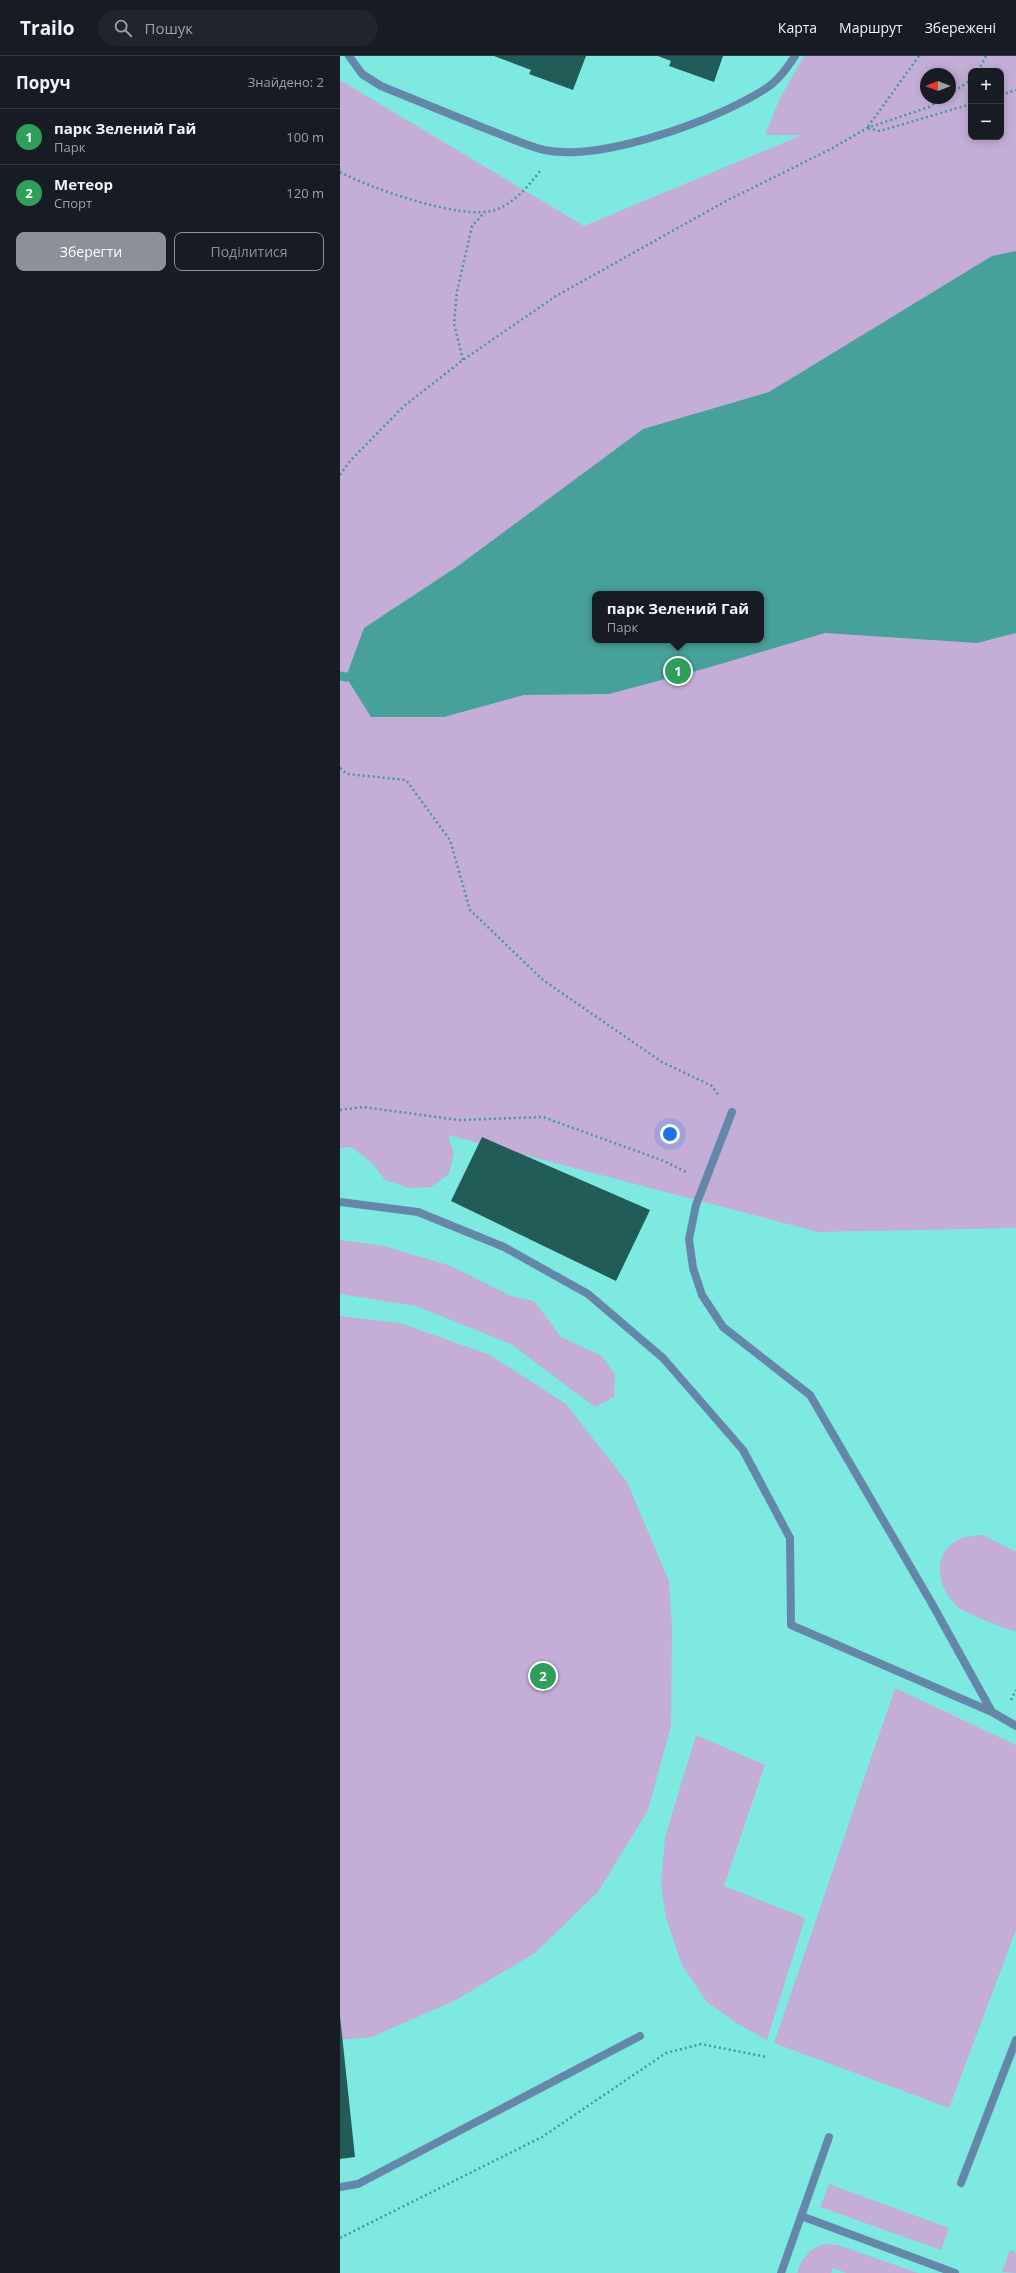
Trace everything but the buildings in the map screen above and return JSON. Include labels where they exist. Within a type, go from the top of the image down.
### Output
[{"type":"lane","points":[[349,56],[362,74],[381,86],[526,144],[552,151],[569,152],[611,147],[652,138],[725,111],[766,89],[785,71],[795,56]]},
{"type":"lane","points":[[732,1112],[706,1183],[696,1205],[689,1239],[693,1268],[702,1295],[723,1327],[810,1395],[931,1602],[992,1712]]},
{"type":"lane","points":[[340,1202],[418,1212],[504,1247],[588,1294],[663,1358],[743,1450],[790,1538],[792,1625],[992,1712],[1016,1726]]},
{"type":"lane","points":[[340,2187],[358,2184],[640,2036]]},
{"type":"lane","points":[[961,2183],[1016,2040]]},
{"type":"lane","points":[[781,2273],[829,2137]]},
{"type":"lane","points":[[801,2216],[955,2273]]},
{"type":"path","points":[[867,128],[919,56]]},
{"type":"path","points":[[980,68],[986,56]]},
{"type":"path","points":[[956,90],[968,82]]},
{"type":"path","points":[[1004,93],[1016,90]]},
{"type":"path","points":[[340,474],[350,461],[404,406],[463,360],[556,296],[726,201],[832,149],[867,128],[929,107],[934,104]]},
{"type":"path","points":[[867,128],[880,131],[968,105]]},
{"type":"path","points":[[340,172],[355,180],[432,205],[455,210],[485,211],[494,210],[511,202],[541,171],[552,151]]},
{"type":"path","points":[[463,360],[454,324],[458,291],[472,226],[485,211]]},
{"type":"path","points":[[340,768],[347,774],[406,780],[450,840],[470,910],[543,980],[662,1062],[712,1086],[732,1112]]},
{"type":"path","points":[[340,1110],[363,1107],[458,1120],[543,1117],[664,1160],[706,1183]]},
{"type":"path","points":[[340,2238],[542,2137],[666,2053],[701,2044],[767,2057]]},
{"type":"shaded area","points":[[804,56],[1016,56],[1016,1228],[818,1232],[448,1135],[454,1153],[449,1174],[431,1187],[409,1188],[385,1180],[371,1162],[351,1147],[340,1148],[340,80],[584,226],[802,135],[765,135],[780,98]]},
{"type":"shaded area","points":[[340,1240],[384,1246],[451,1266],[511,1296],[534,1301],[561,1337],[602,1356],[615,1375],[614,1397],[595,1407],[511,1344],[416,1306],[340,1294]]},
{"type":"shaded area","points":[[340,1316],[400,1323],[490,1355],[566,1404],[627,1482],[669,1581],[672,1627],[671,1726],[648,1810],[598,1892],[535,1953],[456,2000],[372,2037],[340,2040]]},
{"type":"shaded area","points":[[983,1535],[1016,1552],[1016,1631],[1004,1628],[959,1608],[951,1600],[942,1581],[940,1571],[941,1561],[951,1544],[969,1536]]},
{"type":"shaded area","points":[[895,1688],[1016,1745],[1016,1930],[949,2108],[774,2043]]},
{"type":"shaded area","points":[[696,1735],[765,1765],[724,1886],[805,1918],[767,2040],[736,2023],[707,2002],[682,1965],[666,1918],[661,1885],[665,1837]]},
{"type":"shaded area","points":[[829,2184],[949,2228],[941,2250],[820,2207]]},
{"type":"shaded area","points":[[825,2244],[838,2245],[918,2273],[846,2273],[833,2268],[831,2273],[797,2273],[807,2254],[815,2248]]},
{"type":"shaded area","points":[[1010,2250],[1016,2252],[1016,2273],[1002,2272]]},
{"type":"water","points":[[1016,251],[1016,633],[977,643],[825,633],[707,668],[609,694],[524,695],[444,717],[371,717],[346,677],[364,628],[458,566],[643,429],[769,392],[992,256]]},
{"type":"waterway","points":[[340,676],[346,677]]},
{"type":"place","name":"парк Зелений Гай","points":[[678,671]]},
{"type":"place","name":"Метеор","points":[[543,1676]]}]
